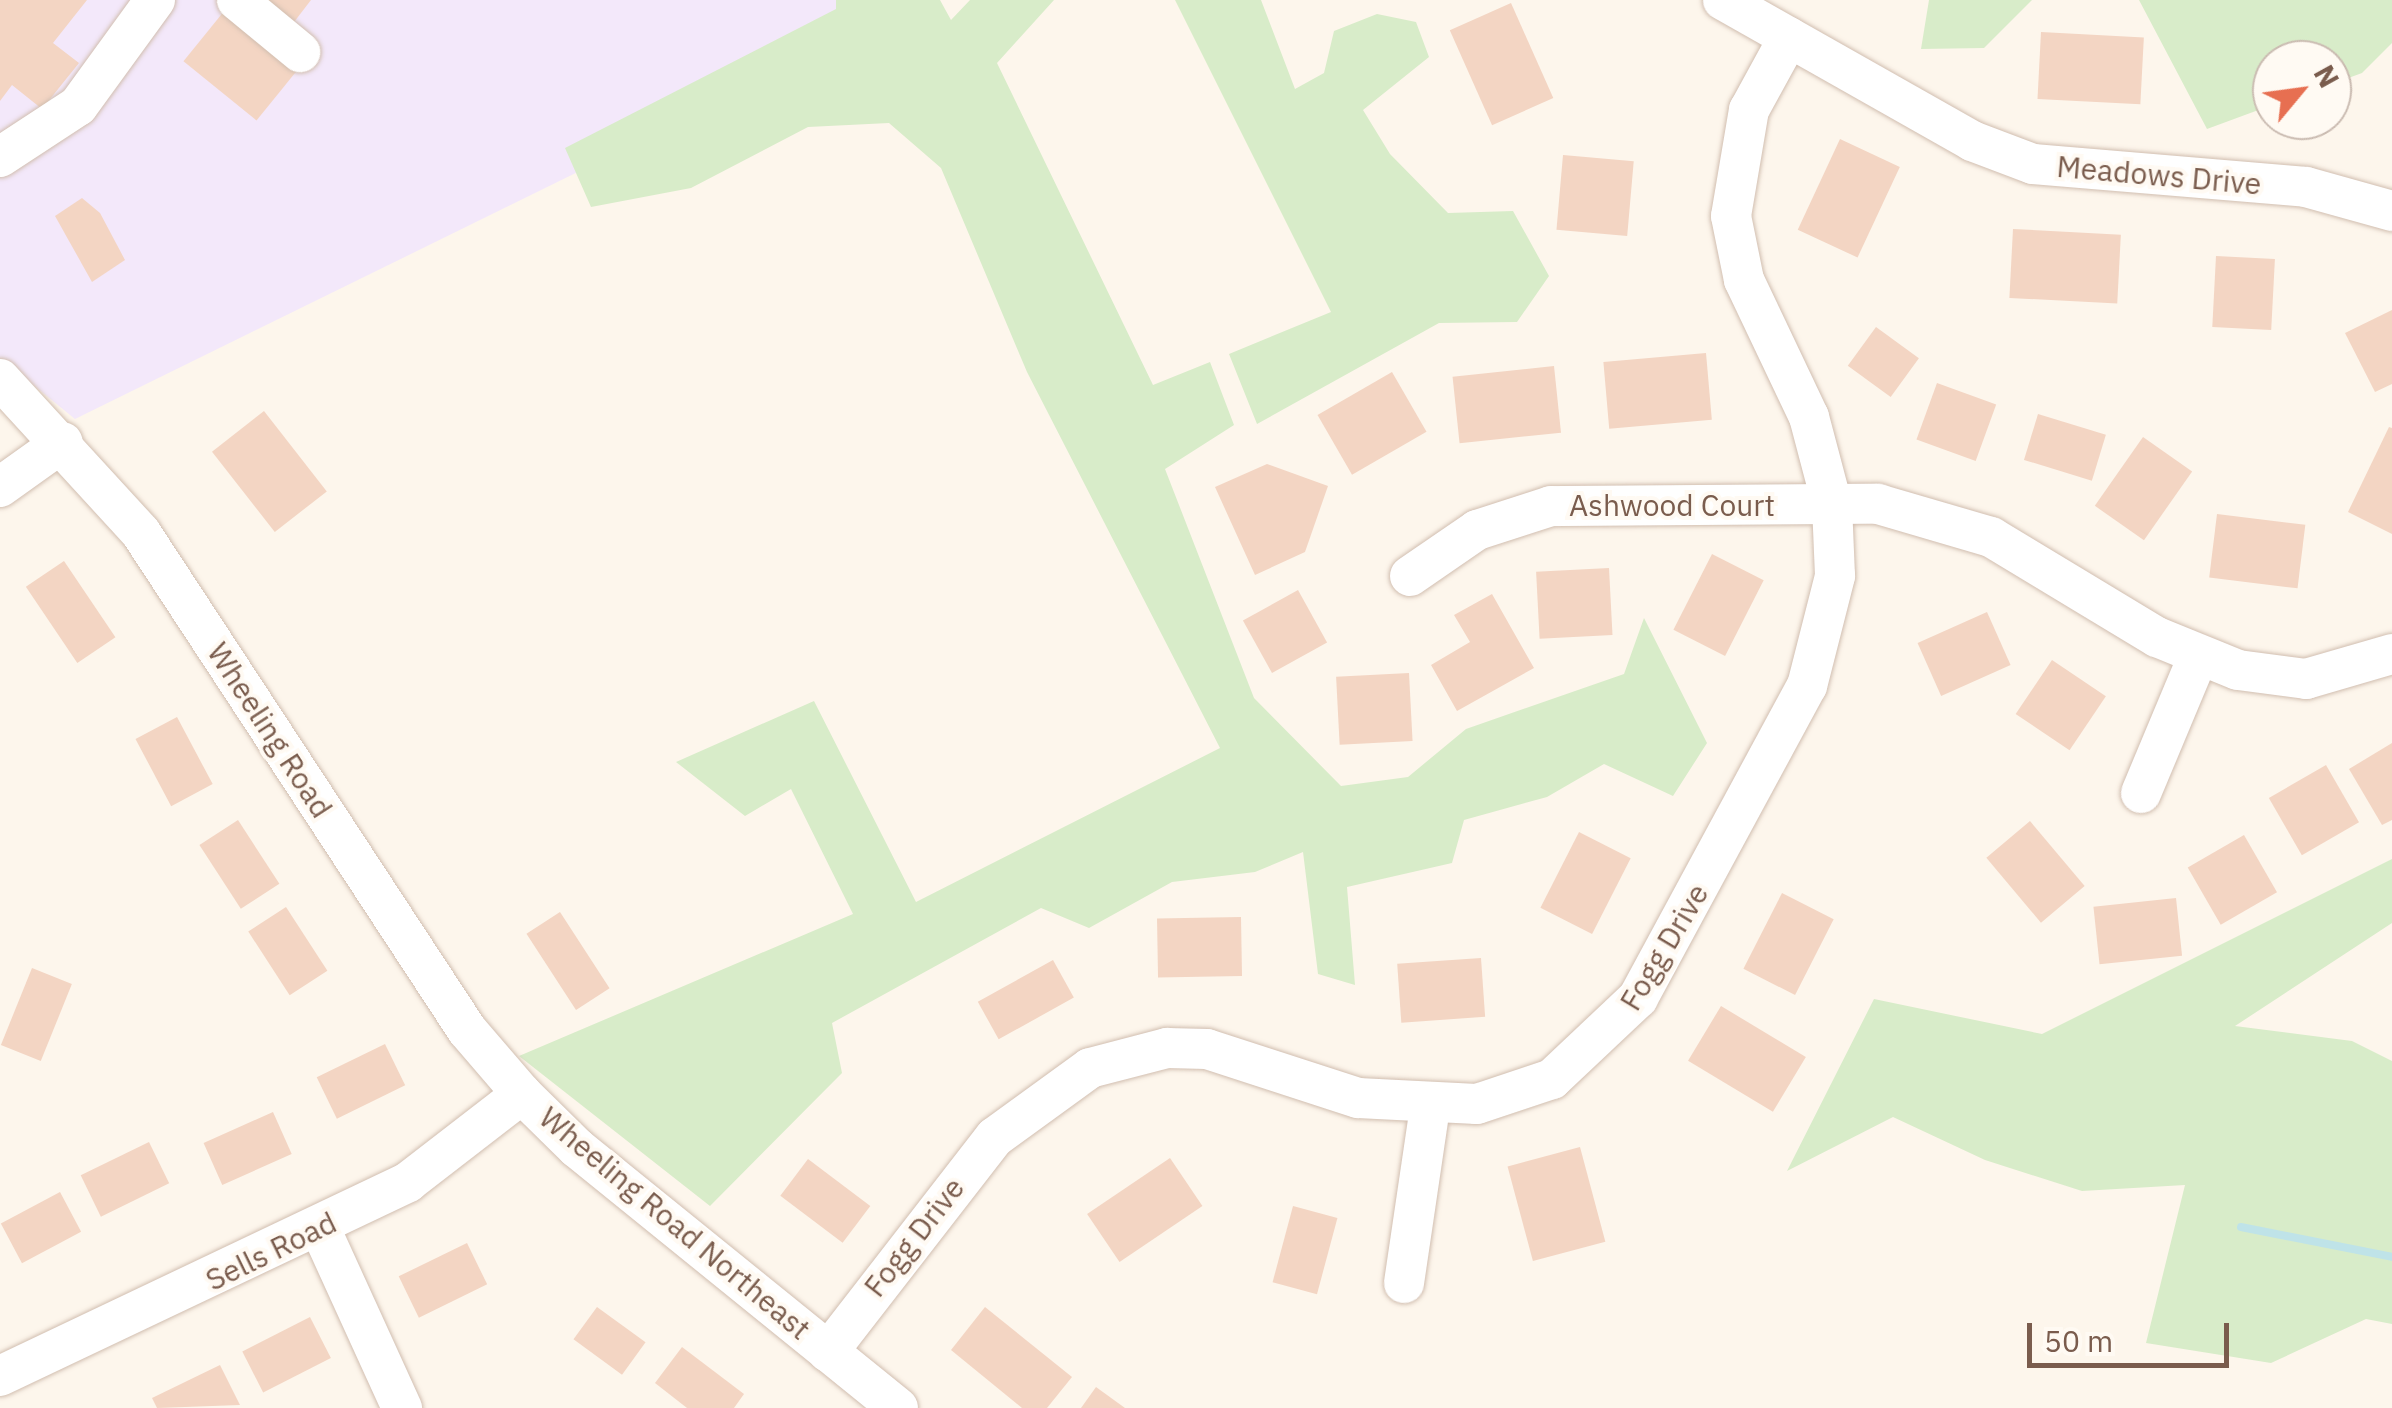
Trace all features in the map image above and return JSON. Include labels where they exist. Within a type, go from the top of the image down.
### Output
[{"type":"street","points":[[0,157],[78,106],[155,0]]},
{"type":"street","points":[[236,0],[300,52]]},
{"type":"street","name":"Meadows Drive","points":[[1723,0],[1972,141],[2034,164],[2306,187],[2390,204]]},
{"type":"street","name":"Fogg Drive","points":[[828,1352],[995,1137],[1090,1068],[1167,1048],[1208,1049],[1358,1098],[1430,1106],[1477,1104],[1552,1079],[1638,998],[1807,686],[1835,576],[1832,504],[1809,417],[1744,280],[1731,216],[1748,110],[1789,38]]},
{"type":"street","name":"Wheeling Road","points":[[0,379],[63,442],[141,533],[467,1030],[522,1094]]},
{"type":"street","points":[[0,487],[63,442]]},
{"type":"street","points":[[1832,504],[1878,504],[1954,521],[2198,657],[2306,679],[2392,654]]},
{"type":"street","name":"Ashwood Court","points":[[1410,576],[1476,530],[1552,506],[1832,504]]},
{"type":"street","points":[[2141,794],[2198,657]]},
{"type":"street","name":"Sells Road","points":[[0,1376],[320,1228],[408,1182],[522,1094]]},
{"type":"street","name":"Wheeling Road Northeast","points":[[522,1094],[828,1352]]},
{"type":"street","points":[[1404,1283],[1430,1106]]},
{"type":"street","points":[[320,1228],[402,1408]]},
{"type":"street","points":[[828,1352],[898,1408]]},
{"type":"shaded area","points":[[0,0],[867,0],[879,24],[75,419],[0,358]]},
{"type":"green space","points":[[836,0],[940,0],[951,20],[970,0],[1054,0],[997,63],[1153,385],[1210,362],[1234,425],[1165,469],[1254,698],[1341,786],[1408,777],[1466,729],[1624,674],[1644,618],[1707,743],[1673,796],[1604,764],[1547,797],[1464,820],[1452,863],[1347,887],[1355,985],[1318,974],[1303,852],[1255,872],[1172,882],[1089,928],[1041,908],[832,1023],[842,1073],[710,1206],[519,1056],[853,914],[791,789],[745,816],[676,762],[814,701],[916,902],[1220,748],[1027,372],[941,168],[889,123],[808,127],[691,188],[591,207],[565,148],[836,9]]},
{"type":"green space","points":[[1175,0],[1261,0],[1295,89],[1324,73],[1334,31],[1377,14],[1416,22],[1429,57],[1363,110],[1390,154],[1448,213],[1513,211],[1549,276],[1517,322],[1439,323],[1257,424],[1229,354],[1331,312]]},
{"type":"green space","points":[[1929,0],[2032,0],[1984,48],[1921,49]]},
{"type":"green space","points":[[2139,0],[2392,0],[2392,43],[2362,73],[2352,77],[2352,40],[2252,40],[2252,112],[2207,129]]},
{"type":"green space","points":[[2392,859],[2392,923],[2235,1026],[2352,1041],[2392,1061],[2392,1324],[2366,1319],[2271,1363],[2146,1343],[2185,1185],[2082,1191],[1985,1160],[1893,1117],[1787,1171],[1874,999],[2042,1034]]},
{"type":"building","points":[[0,0],[87,0],[53,43],[79,63],[42,109],[12,85],[0,101]]},
{"type":"building","points":[[258,0],[311,0],[291,26]]},
{"type":"building","points":[[1511,3],[1553,98],[1492,125],[1450,30]]},
{"type":"building","points":[[225,10],[298,69],[257,120],[183,61]]},
{"type":"building","points":[[2041,32],[2144,37],[2140,104],[2037,99]]},
{"type":"building","points":[[1840,139],[1900,167],[1858,258],[1798,230]]},
{"type":"building","points":[[1563,155],[1634,161],[1627,236],[1556,230]]},
{"type":"building","points":[[82,198],[100,213],[125,260],[92,282],[55,216]]},
{"type":"building","points":[[2013,229],[2121,235],[2117,304],[2009,298]]},
{"type":"building","points":[[2216,256],[2275,259],[2271,330],[2212,327]]},
{"type":"building","points":[[2392,310],[2392,384],[2375,392],[2345,333]]},
{"type":"building","points":[[1876,327],[1919,358],[1891,397],[1848,366]]},
{"type":"building","points":[[1706,353],[1712,420],[1609,429],[1603,362]]},
{"type":"building","points":[[1554,366],[1561,433],[1460,443],[1453,377]]},
{"type":"building","points":[[1392,372],[1426,432],[1352,475],[1318,415]]},
{"type":"building","points":[[1937,383],[1996,405],[1976,461],[1916,439]]},
{"type":"building","points":[[264,411],[327,491],[275,532],[212,452]]},
{"type":"building","points":[[2038,414],[2106,435],[2092,481],[2024,460]]},
{"type":"building","points":[[2389,427],[2392,428],[2392,534],[2348,512]]},
{"type":"building","points":[[2143,437],[2192,471],[2144,540],[2095,506]]},
{"type":"building","points":[[1267,464],[1328,486],[1305,552],[1255,575],[1215,487]]},
{"type":"building","points":[[2217,514],[2305,525],[2298,588],[2209,578]]},
{"type":"building","points":[[1712,554],[1764,580],[1725,656],[1673,630]]},
{"type":"building","points":[[64,561],[115,637],[77,663],[26,587]]},
{"type":"building","points":[[1609,568],[1613,635],[1540,639],[1536,572]]},
{"type":"building","points":[[1298,590],[1327,642],[1272,673],[1243,621]]},
{"type":"building","points":[[1492,594],[1534,668],[1457,711],[1431,665],[1470,642],[1454,615]]},
{"type":"building","points":[[1987,612],[2011,665],[1941,696],[1918,643]]},
{"type":"building","points":[[2052,660],[2106,696],[2070,750],[2016,714]]},
{"type":"building","points":[[1409,673],[1413,741],[1340,745],[1336,677]]},
{"type":"building","points":[[177,717],[213,784],[171,806],[136,739]]},
{"type":"building","points":[[2392,743],[2392,820],[2382,825],[2349,769]]},
{"type":"building","points":[[2326,765],[2359,822],[2302,855],[2269,798]]},
{"type":"building","points":[[238,820],[279,884],[241,909],[199,845]]},
{"type":"building","points":[[2030,821],[2085,886],[2041,923],[1986,858]]},
{"type":"building","points":[[1579,832],[1631,858],[1592,934],[1540,908]]},
{"type":"building","points":[[2244,835],[2277,892],[2221,925],[2188,868]]},
{"type":"building","points":[[1782,893],[1834,919],[1795,995],[1743,969]]},
{"type":"building","points":[[2176,898],[2182,956],[2100,964],[2093,907]]},
{"type":"building","points":[[286,907],[327,971],[290,995],[248,932]]},
{"type":"building","points":[[560,912],[610,988],[576,1010],[526,934]]},
{"type":"building","points":[[1241,917],[1242,976],[1158,977],[1157,918]]},
{"type":"building","points":[[1481,958],[1485,1017],[1401,1023],[1397,964]]},
{"type":"building","points":[[1053,960],[1074,998],[999,1039],[978,1002]]},
{"type":"building","points":[[32,968],[72,984],[41,1061],[1,1045]]},
{"type":"building","points":[[1721,1006],[1806,1057],[1773,1112],[1688,1061]]},
{"type":"building","points":[[385,1044],[405,1085],[337,1119],[317,1077]]},
{"type":"building","points":[[273,1112],[292,1154],[222,1185],[204,1143]]},
{"type":"building","points":[[149,1142],[169,1183],[101,1217],[81,1175]]},
{"type":"building","points":[[1580,1147],[1605,1242],[1533,1261],[1508,1166]]},
{"type":"building","points":[[1170,1158],[1202,1206],[1120,1262],[1087,1214]]},
{"type":"building","points":[[808,1159],[870,1206],[843,1243],[780,1196]]},
{"type":"building","points":[[60,1192],[81,1232],[22,1263],[1,1223]]},
{"type":"building","points":[[1293,1206],[1337,1218],[1317,1294],[1273,1282]]},
{"type":"building","points":[[467,1243],[487,1284],[419,1318],[399,1276]]},
{"type":"building","points":[[597,1307],[646,1342],[622,1375],[573,1339]]},
{"type":"building","points":[[985,1307],[1072,1377],[1047,1408],[1022,1408],[951,1350]]},
{"type":"building","points":[[310,1317],[331,1358],[263,1392],[242,1352]]},
{"type":"building","points":[[682,1347],[744,1394],[734,1408],[687,1408],[655,1383]]},
{"type":"building","points":[[220,1365],[240,1405],[157,1408],[152,1398]]},
{"type":"building","points":[[1096,1387],[1125,1408],[1081,1408]]},
{"type":"waterway","points":[[2241,1227],[2392,1257]]}]
